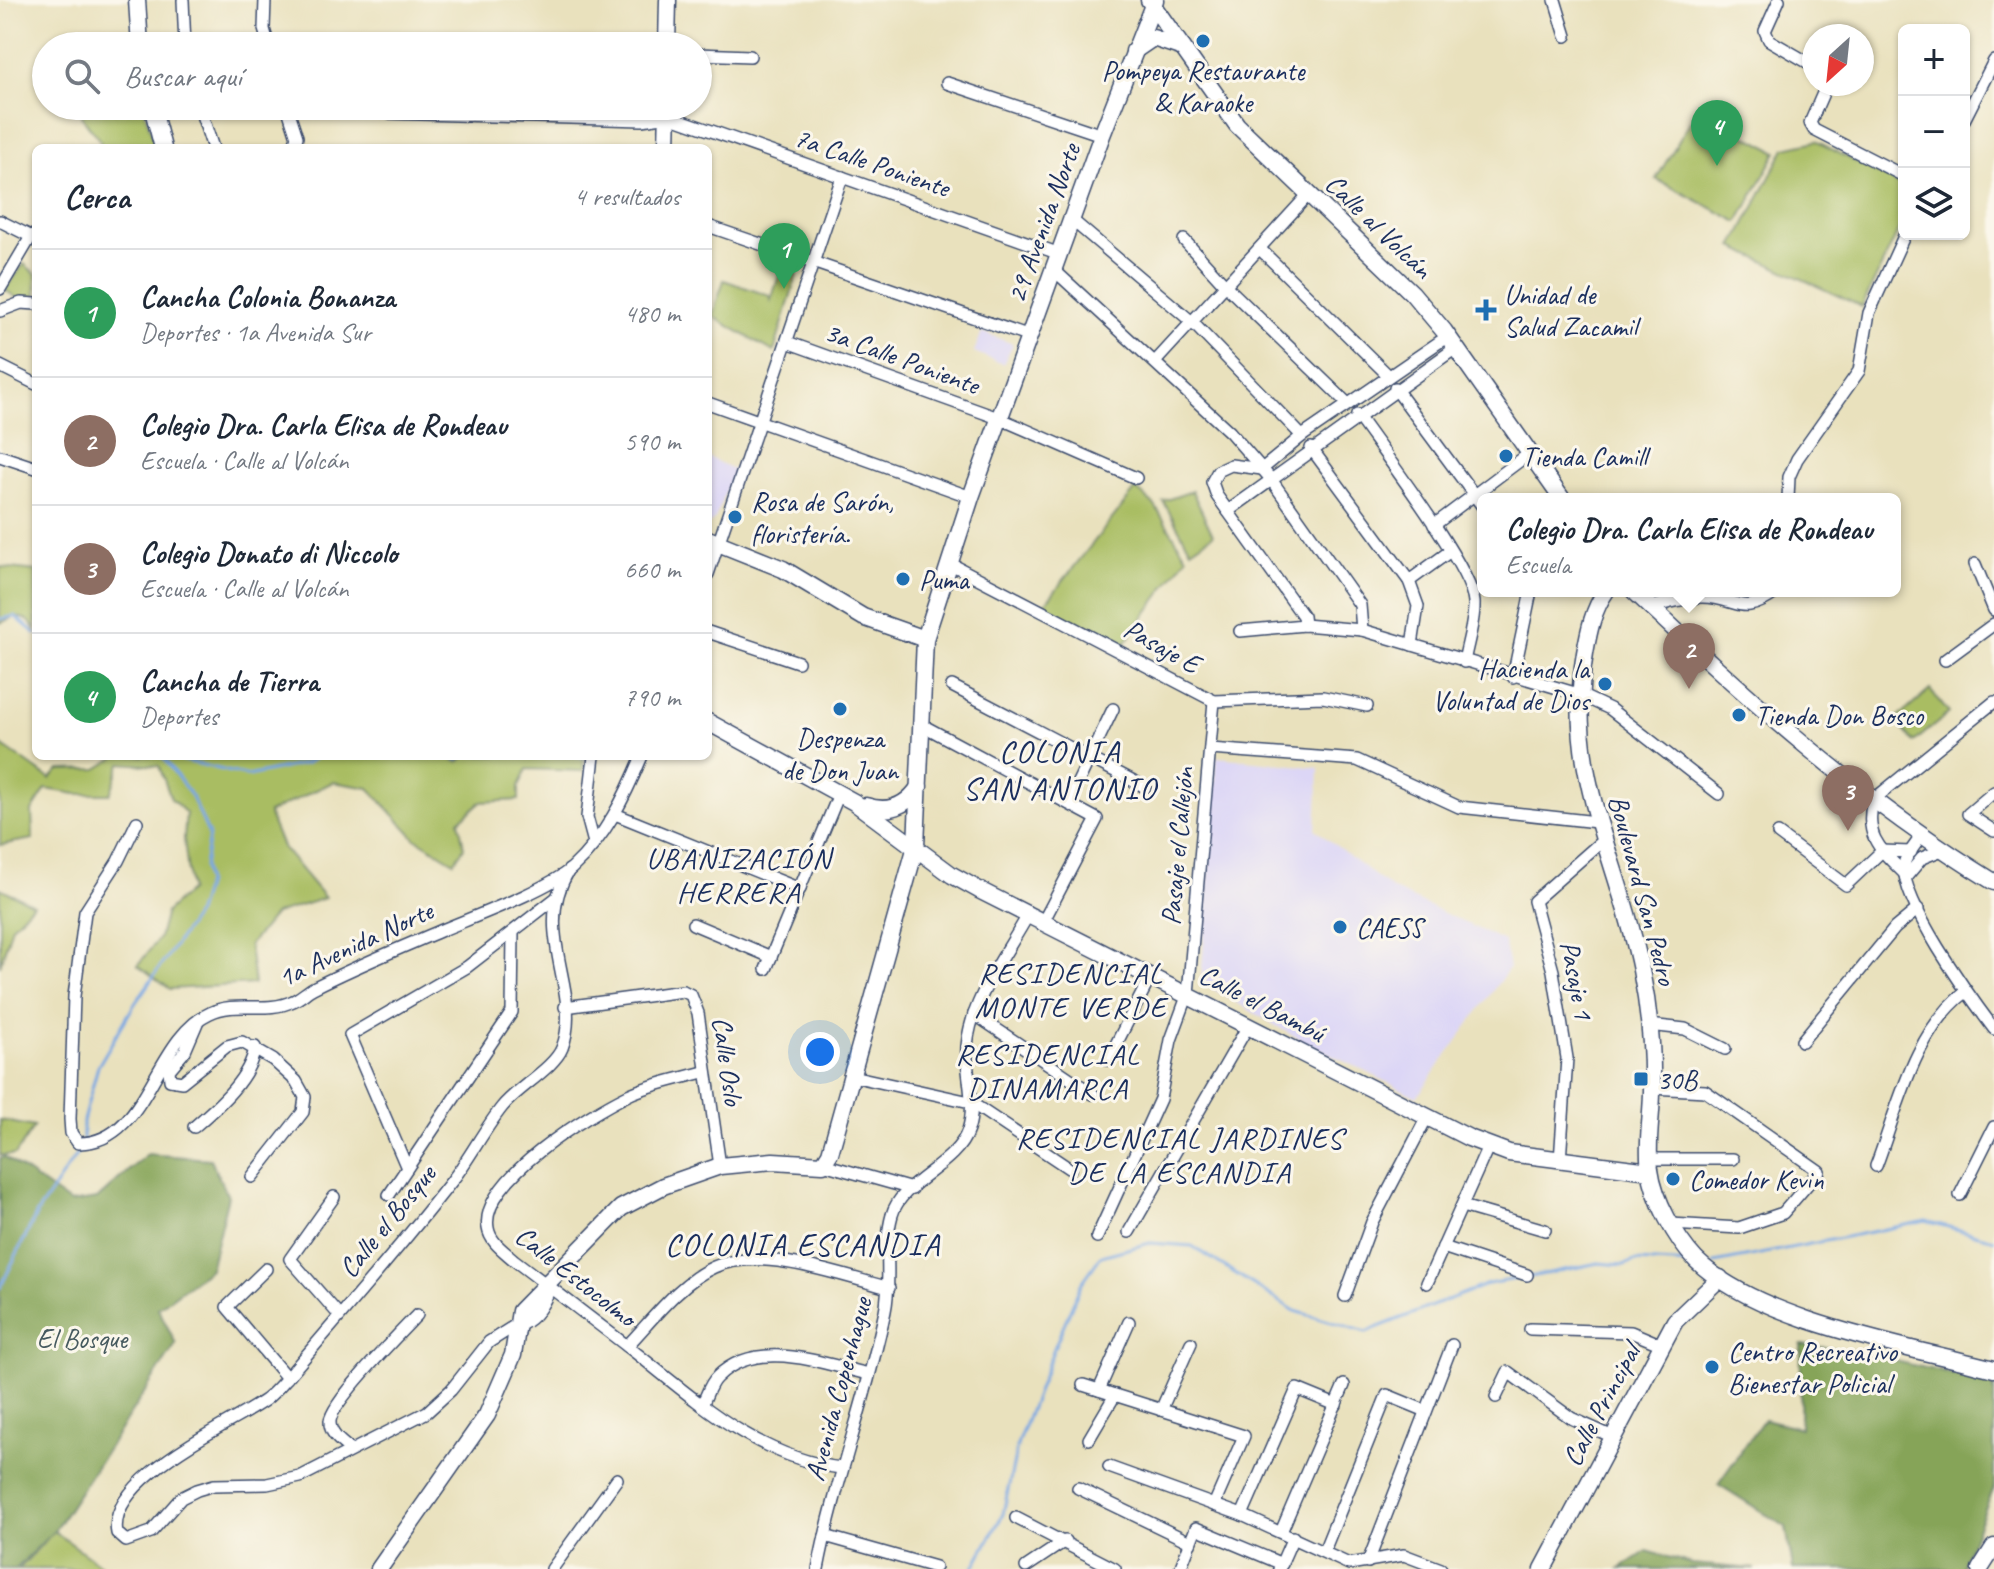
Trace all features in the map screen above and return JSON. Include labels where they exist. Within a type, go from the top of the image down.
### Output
[{"type":"street","points":[[137,0],[139,32]]},
{"type":"street","points":[[183,0],[184,32]]},
{"type":"street","points":[[265,0],[265,32]]},
{"type":"street","points":[[667,32],[668,0]]},
{"type":"street","points":[[1555,0],[1566,36]]},
{"type":"street","points":[[1779,0],[1765,31],[1769,40],[1802,59]]},
{"type":"street","name":"Calle al Volcán","points":[[1152,1],[1237,125],[1412,293],[1452,341],[1558,493]]},
{"type":"street","name":"29 Avenida Norte","points":[[823,1164],[830,1153],[916,846],[925,639],[971,497],[1152,1]]},
{"type":"street","points":[[1133,52],[1153,38],[1183,48]]},
{"type":"street","points":[[712,55],[750,56]]},
{"type":"street","points":[[1970,108],[1994,61]]},
{"type":"street","points":[[947,83],[1102,135]]},
{"type":"street","points":[[1822,96],[1810,123],[1814,130],[1898,173]]},
{"type":"street","points":[[156,120],[162,144]]},
{"type":"street","points":[[204,120],[212,144]]},
{"type":"street","points":[[292,120],[297,137],[294,144]]},
{"type":"street","points":[[667,144],[668,120]]},
{"type":"street","name":"7a Calle Poniente","points":[[692,120],[1057,262]]},
{"type":"street","points":[[842,177],[759,422],[713,540],[783,569],[863,617],[925,639]]},
{"type":"street","points":[[1155,362],[1309,194]]},
{"type":"street","points":[[1072,220],[1192,322],[1302,436]]},
{"type":"street","points":[[0,221],[28,235],[29,240],[0,292],[21,303],[32,304]]},
{"type":"street","points":[[712,227],[1030,337]]},
{"type":"street","points":[[1184,240],[1226,286],[1348,404]]},
{"type":"street","points":[[1788,493],[1789,477],[1797,459],[1859,371],[1869,313],[1902,240]]},
{"type":"street","points":[[1260,249],[1389,376]]},
{"type":"street","points":[[1057,262],[1155,362],[1230,432],[1266,474],[1360,605],[1362,630]]},
{"type":"street","points":[[0,311],[21,303]]},
{"type":"street","points":[[1228,511],[1302,436],[1414,359],[1452,341]]},
{"type":"street","points":[[1304,625],[1303,616],[1228,511],[1212,482],[1218,471],[1231,465],[1266,474],[1311,448],[1421,370],[1452,341]]},
{"type":"street","name":"3a Calle Poniente","points":[[787,342],[1001,419],[1136,478]]},
{"type":"street","points":[[1414,359],[1421,370]]},
{"type":"street","points":[[0,366],[32,382]]},
{"type":"street","points":[[1395,388],[1477,498]]},
{"type":"street","points":[[712,404],[971,497]]},
{"type":"street","points":[[1357,415],[1434,525],[1471,587],[1474,603],[1464,662]]},
{"type":"street","points":[[1311,448],[1409,581],[1418,606],[1412,645]]},
{"type":"street","points":[[1478,493],[1530,453]]},
{"type":"street","points":[[0,456],[32,467]]},
{"type":"street","points":[[1434,525],[1475,495]]},
{"type":"street","points":[[1409,581],[1449,552]]},
{"type":"street","name":"Pasaje E","points":[[949,563],[1214,701],[1323,697],[1367,706]]},
{"type":"street","points":[[1975,564],[1994,610]]},
{"type":"street","points":[[1513,677],[1530,597]]},
{"type":"street","name":"Boulevard San Pedro","points":[[1603,597],[1592,618],[1578,694],[1583,756],[1602,841],[1641,970],[1653,1088],[1649,1165],[1671,1224],[1696,1259],[1720,1278],[1761,1302],[1843,1329],[1994,1369]]},
{"type":"street","points":[[1640,597],[1873,800],[1942,850],[1994,882]]},
{"type":"street","points":[[1651,607],[1703,597],[1742,606],[1757,606],[1770,597]]},
{"type":"street","points":[[1945,660],[1994,624]]},
{"type":"street","points":[[1240,631],[1304,625],[1362,630],[1578,694],[1610,709],[1719,794]]},
{"type":"street","points":[[712,633],[798,662]]},
{"type":"street","points":[[952,686],[1145,787]]},
{"type":"street","name":"Pasaje el Callejón","points":[[1097,1237],[1160,1099],[1171,1040],[1188,994],[1214,701]]},
{"type":"street","points":[[1906,876],[1882,851],[1870,830],[1873,800],[1994,702]]},
{"type":"street","points":[[920,724],[1068,803],[1113,709]]},
{"type":"street","name":"Calle el Bambú","points":[[712,724],[854,802],[952,875],[1488,1147],[1560,1161],[1649,1165]]},
{"type":"street","points":[[1210,749],[1357,760],[1459,807],[1597,822]]},
{"type":"street","points":[[594,760],[587,817],[594,843]]},
{"type":"street","name":"1a Avenida Norte","points":[[199,1019],[224,1008],[274,1008],[294,1001],[344,973],[516,898],[569,870],[615,814],[640,760]]},
{"type":"street","points":[[854,802],[881,811],[890,810],[913,795],[919,787]]},
{"type":"street","points":[[1994,792],[1968,814],[1994,831]]},
{"type":"street","points":[[693,924],[768,963],[839,794]]},
{"type":"street","name":"Avenida Copenhague","points":[[818,1569],[841,1468],[869,1374],[889,1288],[887,1244],[892,1213],[912,1189],[959,1147],[968,1130],[967,1056],[974,1014],[1097,819],[1068,803]]},
{"type":"street","points":[[615,814],[800,889]]},
{"type":"street","points":[[137,822],[85,912],[74,996],[70,1119],[71,1133],[78,1143],[93,1143],[126,1120],[142,1101],[176,1040],[199,1019]]},
{"type":"street","points":[[1778,834],[1846,885],[1882,851],[1911,852]]},
{"type":"street","points":[[1922,835],[1905,862],[1906,876],[1918,909],[1966,992],[1994,1029]]},
{"type":"street","name":"Pasaje 1","points":[[1560,1161],[1567,1058],[1553,971],[1534,901],[1602,841]]},
{"type":"street","points":[[1906,876],[1922,858],[1942,850]]},
{"type":"street","name":"Calle el Bosque","points":[[351,1450],[300,1477],[267,1484],[214,1485],[197,1490],[181,1498],[151,1532],[131,1541],[121,1538],[116,1528],[129,1494],[141,1482],[173,1455],[268,1398],[287,1378],[453,1179],[484,1129],[516,1090],[558,1057],[564,1042],[565,1007],[554,932],[556,898],[569,870]]},
{"type":"street","points":[[407,1168],[350,1035],[467,967],[556,898]]},
{"type":"street","points":[[1802,1041],[1895,928],[1918,909]]},
{"type":"street","points":[[389,1195],[512,1012],[513,933]]},
{"type":"street","points":[[1108,1060],[1151,976]]},
{"type":"street","name":"Calle Oslo","points":[[565,1007],[683,991],[691,995],[698,1013],[704,1072],[720,1166]]},
{"type":"street","points":[[1876,1166],[1927,1036],[1951,1003],[1966,992]]},
{"type":"street","points":[[974,1014],[1093,1094]]},
{"type":"street","points":[[199,1019],[185,1051],[169,1070],[170,1080],[176,1084],[234,1043],[255,1047],[296,1081],[305,1097],[303,1112],[252,1177]]},
{"type":"street","points":[[1649,1025],[1685,1029],[1725,1049]]},
{"type":"street","points":[[1129,1232],[1248,1026]]},
{"type":"street","points":[[194,1127],[222,1102],[254,1058],[255,1047]]},
{"type":"street","name":"Calle Estocolmo","points":[[704,1072],[631,1093],[568,1128],[516,1173],[489,1206],[488,1229],[492,1240],[702,1405],[779,1454],[808,1464],[841,1468]]},
{"type":"street","points":[[852,1076],[970,1102],[1070,1169]]},
{"type":"street","points":[[1653,1088],[1705,1091],[1819,1171],[1783,1213],[1739,1228],[1671,1224]]},
{"type":"street","points":[[1345,1296],[1372,1222],[1427,1117]]},
{"type":"street","points":[[1960,1195],[1994,1127]]},
{"type":"street","points":[[1427,1283],[1488,1147]]},
{"type":"street","points":[[1649,1165],[1733,1159]]},
{"type":"street","points":[[379,1569],[487,1415],[513,1355],[520,1311],[532,1295],[548,1286],[621,1208],[663,1186],[720,1166],[773,1161],[823,1164],[912,1189]]},
{"type":"street","points":[[334,1197],[290,1259],[340,1316]]},
{"type":"street","points":[[1462,1206],[1545,1230]]},
{"type":"street","points":[[1443,1247],[1527,1275]]},
{"type":"street","points":[[627,1346],[678,1294],[714,1267],[774,1258],[889,1288]]},
{"type":"street","points":[[266,1269],[227,1307],[287,1378]]},
{"type":"street","name":"Calle Principal","points":[[1543,1569],[1675,1321],[1720,1278]]},
{"type":"street","points":[[417,1315],[341,1400],[330,1419],[331,1431],[351,1450],[435,1408],[489,1342],[519,1323]]},
{"type":"street","points":[[1099,1390],[1129,1322]]},
{"type":"street","points":[[1530,1329],[1631,1332],[1662,1345]]},
{"type":"street","points":[[1161,1410],[1191,1343]]},
{"type":"street","points":[[1368,1562],[1452,1345]]},
{"type":"street","points":[[702,1405],[716,1377],[744,1360],[775,1354],[869,1374]]},
{"type":"street","points":[[1496,1397],[1508,1372],[1571,1418],[1613,1437]]},
{"type":"street","points":[[1083,1385],[1244,1436],[1214,1505]]},
{"type":"street","points":[[1180,1569],[1196,1528],[1280,1566],[1287,1534],[1344,1385]]},
{"type":"street","points":[[1242,1515],[1297,1389],[1336,1405]]},
{"type":"street","points":[[1089,1439],[1115,1395]]},
{"type":"street","points":[[1324,1551],[1387,1395],[1426,1411]]},
{"type":"street","points":[[1109,1467],[1242,1515],[1324,1551],[1348,1566],[1404,1555],[1441,1569]]},
{"type":"street","points":[[552,1569],[617,1479]]},
{"type":"street","points":[[1078,1488],[1190,1542]]},
{"type":"street","points":[[1016,1518],[1115,1569]]},
{"type":"street","points":[[825,1536],[935,1567]]},
{"type":"street","points":[[1026,1567],[1065,1541]]},
{"type":"street","points":[[1980,1569],[1994,1547]]},
{"type":"shaded area","points":[[982,332],[1013,344],[1003,364],[974,352]]},
{"type":"shaded area","points":[[712,459],[734,470],[712,522]]},
{"type":"shaded area","name":"CAESS","points":[[1217,757],[1319,768],[1316,830],[1392,889],[1504,941],[1509,968],[1417,1097],[1290,1034],[1201,982]]},
{"type":"green space","points":[[1697,110],[1777,152],[1738,222],[1656,179]]},
{"type":"green space","points":[[84,120],[147,120],[155,144],[100,144]]},
{"type":"green space","points":[[1816,141],[1898,184],[1898,232],[1862,307],[1733,247],[1785,148]]},
{"type":"green space","points":[[784,261],[797,274],[774,352],[712,316],[724,280],[770,296],[771,300]]},
{"type":"green space","points":[[24,264],[32,271],[32,297],[17,298],[5,290]]},
{"type":"green space","points":[[1136,489],[1155,506],[1187,557],[1120,650],[1043,606]]},
{"type":"green space","points":[[1192,491],[1213,535],[1191,550],[1163,501]]},
{"type":"green space","points":[[0,567],[32,571],[32,625],[16,616],[0,623]]},
{"type":"green space","points":[[1930,690],[1949,713],[1914,742],[1895,720]]},
{"type":"green space","points":[[0,744],[50,779],[59,770],[97,769],[112,760],[584,760],[583,771],[527,769],[519,786],[519,800],[481,802],[459,821],[464,848],[454,862],[415,838],[369,788],[333,782],[268,813],[282,847],[325,898],[275,914],[249,945],[254,984],[170,989],[138,965],[159,938],[166,912],[190,890],[184,839],[186,813],[171,799],[159,766],[121,763],[110,794],[76,794],[46,789],[32,811],[33,839],[0,845]]},
{"type":"green space","points":[[0,888],[33,904],[12,926],[0,966]]},
{"type":"green space","points":[[0,1120],[34,1127],[15,1155],[0,1155]]},
{"type":"green space","name":"El Bosque","points":[[147,1154],[210,1159],[228,1196],[210,1269],[158,1308],[176,1344],[54,1531],[16,1569],[0,1569],[0,1158],[5,1157],[70,1203],[97,1199]]},
{"type":"green space","points":[[1801,1345],[1849,1350],[1989,1383],[1994,1388],[1994,1488],[1961,1569],[1793,1569],[1786,1527],[1718,1484],[1764,1419],[1800,1428]]},
{"type":"green space","points":[[54,1531],[102,1566],[100,1569],[19,1569]]},
{"type":"green space","points":[[1647,1551],[1692,1564],[1755,1569],[1620,1569]]},
{"type":"waterway","points":[[0,619],[15,616],[32,631]]},
{"type":"waterway","points":[[83,1139],[83,1121],[98,1066],[134,1005],[197,913],[206,883],[204,867],[209,835],[191,795],[165,760]]},
{"type":"waterway","points":[[182,760],[248,776],[312,760]]},
{"type":"waterway","points":[[0,1288],[37,1213],[82,1146]]},
{"type":"waterway","points":[[1715,1263],[1926,1221],[1994,1239]]},
{"type":"waterway","points":[[973,1569],[1003,1514],[1018,1442],[1054,1348],[1081,1284],[1101,1256],[1150,1243],[1192,1246],[1295,1311],[1366,1332],[1488,1284],[1522,1278]]},
{"type":"waterway","points":[[1530,1277],[1598,1263],[1692,1264]]},
{"type":"place","name":"Pompeya Restaurante & Karaoke","points":[[1203,41]]},
{"type":"place","name":"Cancha de Tierra","points":[[1717,166]]},
{"type":"place","name":"Cancha Colonia Bonanza","points":[[784,289]]},
{"type":"place","name":"Unidad de Salud Zacamil","points":[[1486,310]]},
{"type":"place","name":"Tienda Camill","points":[[1506,456]]},
{"type":"place","name":"Rosa de Sarón, floristería.","points":[[735,517]]},
{"type":"place","name":"Puma","points":[[903,579]]},
{"type":"place","name":"Hacienda la Voluntad de Dios","points":[[1605,684]]},
{"type":"place","name":"Colegio Dra. Carla Elisa de Rondeau","points":[[1689,689]]},
{"type":"place","name":"Despenza de Don Juan","points":[[840,709]]},
{"type":"place","name":"Tienda Don Bosco","points":[[1739,715]]},
{"type":"place","name":"Colegio Donato di Niccolo","points":[[1848,831]]},
{"type":"place","name":"CAESS","points":[[1340,927]]},
{"type":"place","name":"30B","points":[[1641,1079]]},
{"type":"place","name":"Comedor Kevin","points":[[1673,1179]]},
{"type":"place","name":"Centro Recreativo Bienestar Policial","points":[[1712,1367]]},
{"type":"district","name":"COLONIA SAN ANTONIO","points":[[1060,770]]},
{"type":"district","name":"UBANIZACIÓN HERRERA","points":[[739,875]]},
{"type":"district","name":"RESIDENCIAL MONTE VERDE","points":[[1071,990]]},
{"type":"district","name":"RESIDENCIAL DINAMARCA","points":[[1048,1071]]},
{"type":"district","name":"RESIDENCIAL JARDINES DE LA ESCANDIA","points":[[1180,1155]]},
{"type":"district","name":"COLONIA ESCANDIA","points":[[803,1244]]}]
